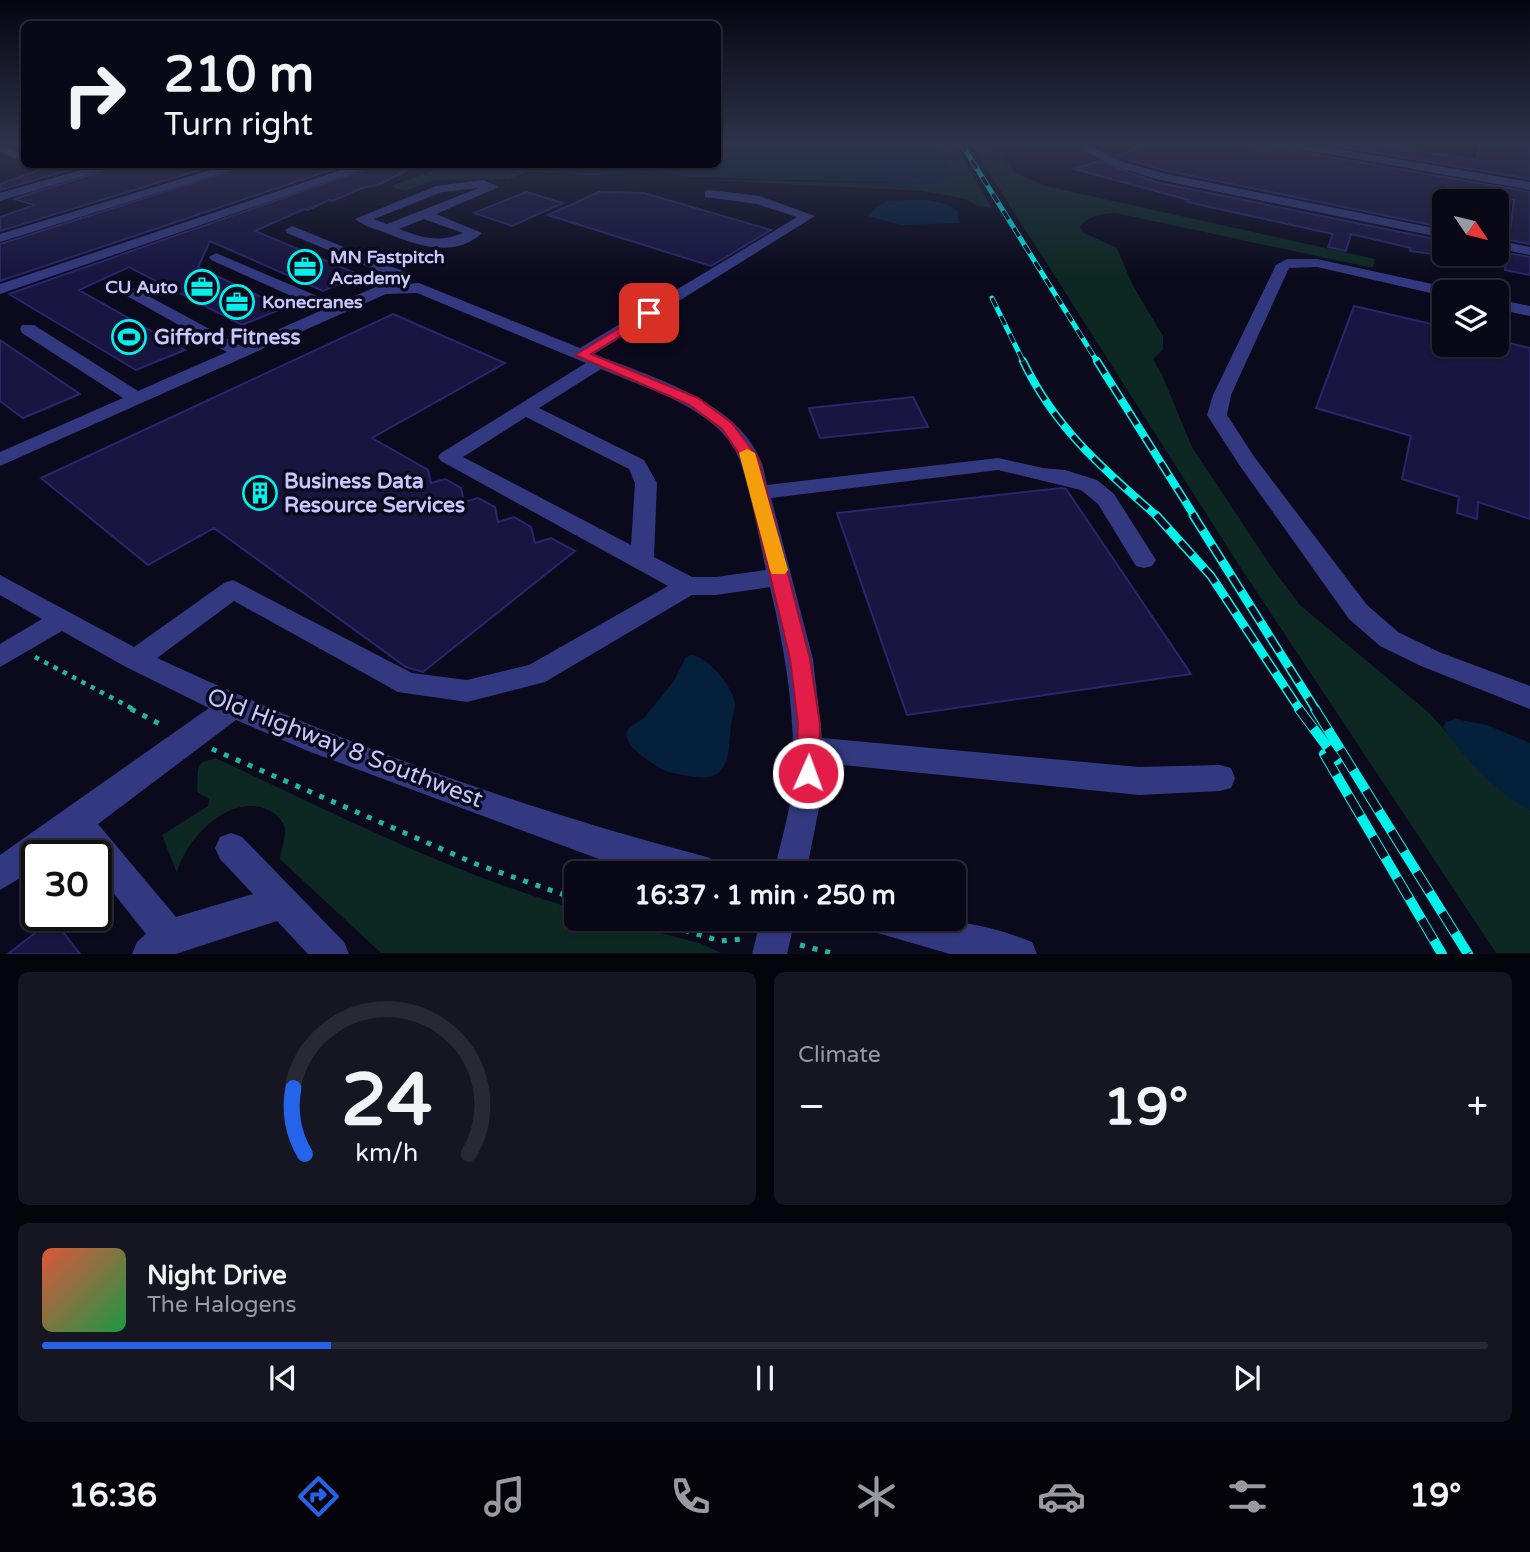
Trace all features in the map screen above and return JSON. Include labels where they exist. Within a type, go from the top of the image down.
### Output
[{"type":"street","points":[[0,197],[34,188]]},
{"type":"street","points":[[0,238],[166,188]]},
{"type":"street","points":[[0,289],[302,188]]},
{"type":"street","points":[[452,188],[440,189],[362,219],[387,229],[412,266],[419,288],[693,401],[727,426],[750,458],[781,577],[806,698],[809,749],[799,841],[793,861]]},
{"type":"street","points":[[387,229],[492,188]]},
{"type":"street","points":[[1216,188],[1432,232]]},
{"type":"street","points":[[709,194],[759,200],[808,216],[591,358],[526,409],[448,457],[688,586],[716,586],[781,577]]},
{"type":"street","points":[[3,454],[137,399],[332,309],[383,289],[412,266],[475,233],[423,214]]},
{"type":"street","points":[[292,230],[412,266]]},
{"type":"street","points":[[1509,247],[1530,251]]},
{"type":"street","points":[[216,257],[332,309]]},
{"type":"street","points":[[1432,289],[1317,263],[1283,265],[1222,395],[1217,415],[1247,462],[1358,612],[1389,639],[1430,659],[1530,698]]},
{"type":"street","points":[[123,288],[240,353]]},
{"type":"street","points":[[1509,307],[1530,311]]},
{"type":"street","points":[[29,329],[137,399]]},
{"type":"street","points":[[526,409],[637,465],[646,483],[642,562]]},
{"type":"street","points":[[759,493],[998,464],[1043,475],[1065,477],[1089,485],[1106,499],[1144,560]]},
{"type":"street","name":"Old Highway 8 Southwest","points":[[0,584],[135,660],[318,742],[599,844],[662,861]]},
{"type":"street","points":[[135,660],[233,589],[408,684],[467,691],[536,674],[688,586]]},
{"type":"street","points":[[9,651],[60,620]]},
{"type":"street","points":[[0,874],[76,822],[233,706]]},
{"type":"street","points":[[809,749],[1139,781],[1220,778]]},
{"type":"street","points":[[76,822],[160,945],[280,903]]},
{"type":"street","points":[[231,848],[280,903],[332,954]]},
{"type":"street","points":[[930,931],[1020,954]]},
{"type":"path","points":[[9,651],[39,660],[188,739],[476,864],[564,895]]},
{"type":"path","points":[[687,931],[720,941],[773,937],[835,954]]},
{"type":"green space","points":[[395,188],[414,188],[405,191]]},
{"type":"green space","points":[[854,188],[980,188],[992,208],[977,206],[966,199],[922,191]]},
{"type":"green space","points":[[998,188],[1052,188],[1375,259],[1373,267],[1368,267],[1116,213],[1096,216],[1080,227],[1084,233],[1117,248],[1132,284],[1163,336],[1163,349],[1153,359],[1192,447],[1272,568],[1300,605],[1429,713],[1495,785],[1530,810],[1530,953],[1496,953],[1237,562]]},
{"type":"green space","points":[[215,758],[438,860],[564,905],[564,931],[654,931],[702,944],[721,953],[381,953],[280,859],[284,826],[275,814],[260,807],[244,806],[214,820],[190,845],[177,873],[162,835],[208,806],[209,799],[197,792],[201,763]]},
{"type":"water","points":[[924,200],[943,203],[957,211],[959,223],[901,225],[868,216],[888,201]]},
{"type":"water","points":[[691,655],[705,661],[719,674],[734,698],[727,760],[720,771],[709,777],[689,776],[661,769],[634,749],[626,734],[629,728],[644,718],[674,681],[686,657]]},
{"type":"water","points":[[1456,719],[1487,725],[1530,743],[1530,810],[1493,784],[1461,751],[1443,727],[1446,722]]},
{"type":"building","points":[[50,188],[142,188],[0,231],[0,217],[34,205],[14,199]]},
{"type":"building","points":[[178,188],[279,188],[0,281],[0,244]]},
{"type":"building","points":[[313,188],[365,188],[308,210],[304,209],[255,231],[360,275],[323,291],[210,241],[198,267],[284,308],[242,325],[129,267],[79,290],[185,350],[136,370],[9,294]]},
{"type":"building","points":[[1143,188],[1182,188],[1432,238],[1432,254],[1410,251],[1411,248],[1351,234],[1346,251],[1328,247],[1333,234],[1187,202],[1189,200]]},
{"type":"building","points":[[1249,188],[1446,188],[1432,189],[1432,225]]},
{"type":"building","points":[[1449,188],[1504,188],[1530,192],[1530,244],[1509,240],[1514,200],[1509,199],[1509,189]]},
{"type":"building","points":[[526,192],[563,203],[512,226],[474,213]]},
{"type":"building","points":[[599,192],[644,193],[771,230],[711,266],[548,215]]},
{"type":"building","points":[[1509,253],[1530,257],[1530,275],[1505,270],[1505,266],[1509,266]]},
{"type":"building","points":[[1354,306],[1432,324],[1432,357],[1509,357],[1509,343],[1530,348],[1530,519],[1478,502],[1477,519],[1457,513],[1459,497],[1402,479],[1411,436],[1316,408]]},
{"type":"building","name":"Business Data Resource Services","points":[[393,314],[505,363],[372,438],[428,470],[431,483],[445,479],[461,488],[464,502],[478,498],[495,507],[498,522],[514,517],[531,527],[535,543],[551,538],[575,551],[423,672],[406,667],[214,528],[148,565],[41,478]]},
{"type":"building","points":[[0,340],[80,394],[23,418],[0,401]]},
{"type":"building","points":[[913,397],[928,427],[820,438],[809,408]]},
{"type":"building","points":[[1066,489],[1191,674],[907,715],[837,513]]},
{"type":"building","points":[[38,931],[62,931],[80,954],[8,954]]},
{"type":"railway","points":[[989,188],[1098,363]]},
{"type":"railway","points":[[992,298],[1023,361]]},
{"type":"railway","points":[[1023,361],[1065,427],[1118,482],[1157,516]]},
{"type":"railway","points":[[1097,361],[1195,517]]},
{"type":"railway","points":[[1193,515],[1316,710]]},
{"type":"railway","points":[[1157,516],[1211,576],[1300,710]]},
{"type":"railway","points":[[1299,709],[1337,760]]},
{"type":"railway","points":[[1315,709],[1468,954]]},
{"type":"railway","points":[[1324,754],[1442,954]]},
{"type":"slow traffic","points":[[747,453],[779,570]]},
{"type":"place","name":"MN Fastpitch Academy","points":[[305,267]]},
{"type":"place","name":"CU Auto","points":[[202,287]]},
{"type":"place","name":"Konecranes","points":[[237,302]]},
{"type":"place","name":"Gifford Fitness","points":[[129,337]]},
{"type":"place","name":"Business Data Resource Services","points":[[260,493]]},
{"type":"route","points":[[649,313],[581,355],[693,401],[727,426],[750,458],[800,659],[809,724],[808,773]]}]
